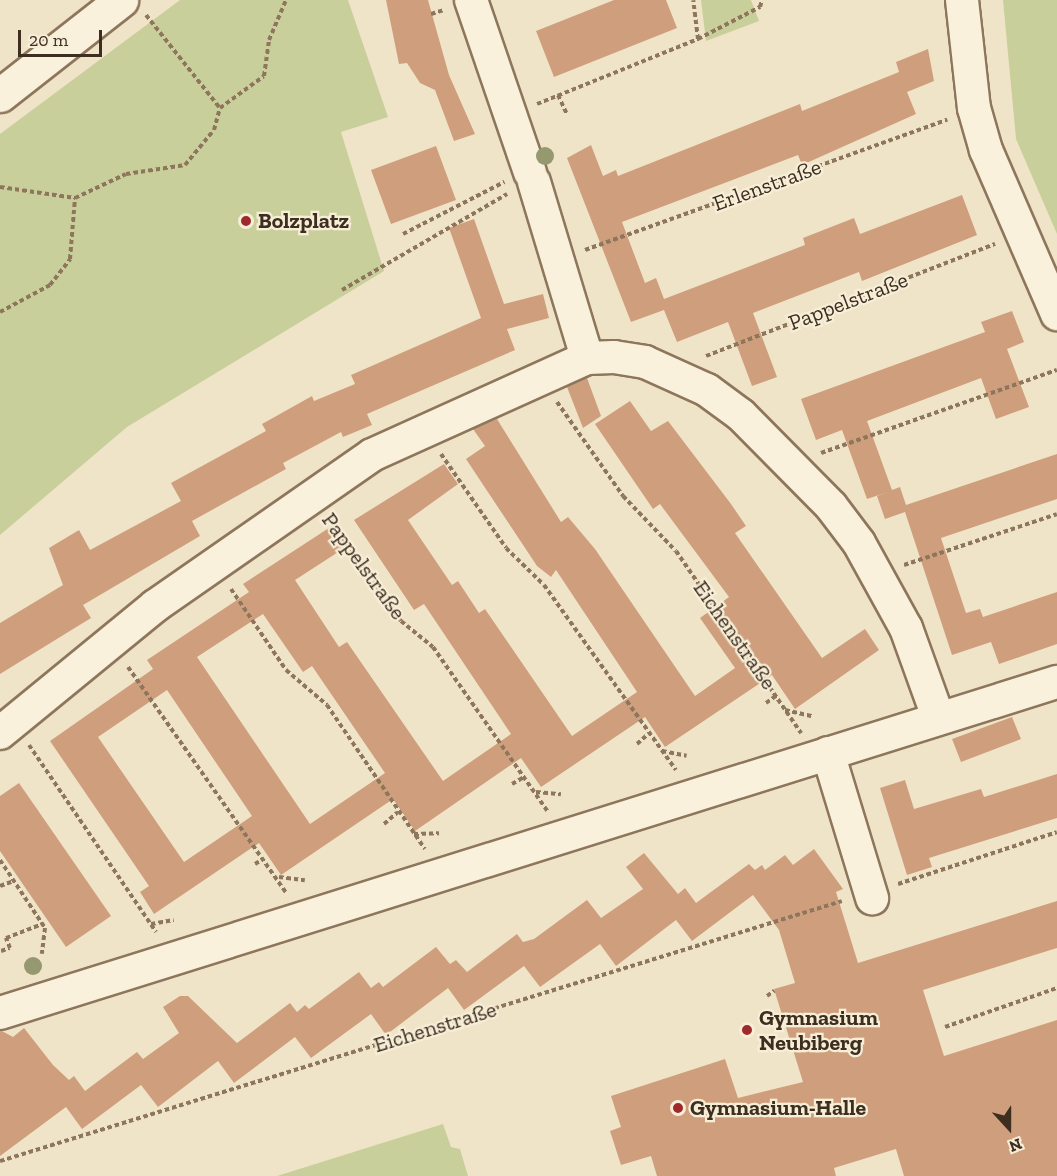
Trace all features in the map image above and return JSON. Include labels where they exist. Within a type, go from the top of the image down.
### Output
[{"type":"main road","points":[[0,95],[133,7]]},
{"type":"street","points":[[471,0],[511,115],[527,179],[559,260],[587,358]]},
{"type":"street","points":[[963,0],[974,108],[1022,232],[1057,314]]},
{"type":"street","name":"Pappelstraße","points":[[6,728],[111,642],[213,565],[314,496],[424,427],[587,358],[645,362],[680,375],[741,415],[831,506],[878,574],[906,628],[938,717]]},
{"type":"street","points":[[0,1013],[938,717],[1057,682]]},
{"type":"street","points":[[822,755],[871,896]]},
{"type":"path","points":[[0,187],[75,198],[126,174],[185,165],[214,130],[220,108],[264,76],[268,40],[286,0]]},
{"type":"path","points":[[693,0],[698,39]]},
{"type":"path","points":[[511,115],[698,39],[760,7],[762,0]]},
{"type":"path","points":[[133,7],[220,108]]},
{"type":"path","points":[[431,14],[441,11]]},
{"type":"path","points":[[558,95],[567,114]]},
{"type":"path","name":"Erlenstraße","points":[[559,260],[974,108]]},
{"type":"path","points":[[403,234],[527,179]]},
{"type":"path","points":[[342,290],[527,179]]},
{"type":"path","points":[[0,312],[50,285],[70,259],[75,198]]},
{"type":"path","name":"Pappelstraße","points":[[680,375],[688,363],[1022,232]]},
{"type":"path","points":[[789,465],[1057,370]]},
{"type":"path","name":"Eichenstraße","points":[[543,376],[644,521],[676,551],[777,695],[785,710],[822,755]]},
{"type":"path","points":[[424,427],[523,566],[544,585],[648,734],[694,794]]},
{"type":"path","name":"Pappelstraße","points":[[314,496],[416,634],[433,646],[524,777]]},
{"type":"path","points":[[878,574],[1057,514]]},
{"type":"path","points":[[213,565],[298,681],[327,705],[442,874]]},
{"type":"path","points":[[111,642],[263,859],[278,877],[300,919]]},
{"type":"path","points":[[766,703],[777,695]]},
{"type":"path","points":[[785,710],[812,716]]},
{"type":"path","points":[[6,728],[84,825],[173,958]]},
{"type":"path","points":[[637,744],[648,734]]},
{"type":"path","points":[[662,751],[687,756]]},
{"type":"path","points":[[513,784],[524,777],[563,836]]},
{"type":"path","points":[[536,792],[561,794]]},
{"type":"path","points":[[384,824],[398,812]]},
{"type":"path","name":"Eichenstraße","points":[[0,1161],[871,896],[1057,832]]},
{"type":"path","points":[[414,834],[439,833]]},
{"type":"path","points":[[255,864],[263,859]]},
{"type":"path","points":[[0,860],[43,924],[42,954]]},
{"type":"path","points":[[278,877],[305,880]]},
{"type":"path","points":[[0,886],[14,881]]},
{"type":"path","points":[[151,924],[174,920]]},
{"type":"path","points":[[1,951],[10,948],[6,938],[43,924]]},
{"type":"path","points":[[945,1027],[1057,988]]},
{"type":"path","points":[[767,996],[774,991]]},
{"type":"green space","points":[[180,0],[348,0],[388,117],[341,132],[384,271],[127,427],[0,535],[0,134]]},
{"type":"green space","points":[[701,0],[751,0],[759,21],[706,41]]},
{"type":"green space","points":[[1003,0],[1057,0],[1057,234],[1016,139]]},
{"type":"green space","points":[[443,1124],[451,1147],[460,1149],[468,1176],[277,1176]]},
{"type":"building","points":[[386,0],[428,0],[449,75],[475,134],[454,141],[435,90],[420,83],[407,63],[399,64]]},
{"type":"building","points":[[614,0],[666,0],[677,28],[554,77],[536,31]]},
{"type":"building","points":[[928,49],[934,81],[907,92],[916,114],[802,165],[798,155],[622,222],[645,283],[656,278],[664,299],[805,245],[803,238],[854,218],[860,234],[962,195],[977,235],[862,281],[859,272],[753,313],[777,377],[752,386],[728,322],[677,342],[664,310],[631,322],[567,158],[591,145],[603,176],[616,170],[618,176],[800,104],[802,111],[899,72],[896,62]]},
{"type":"building","points":[[436,146],[456,200],[391,224],[371,170]]},
{"type":"building","points":[[474,219],[504,304],[543,294],[549,318],[507,329],[515,350],[367,414],[372,425],[343,437],[341,432],[283,463],[286,469],[192,521],[200,536],[83,605],[91,618],[0,674],[0,623],[63,585],[49,548],[79,530],[90,550],[181,501],[171,483],[266,431],[262,424],[312,396],[314,401],[355,384],[351,375],[481,318],[449,228]]},
{"type":"building","points":[[1012,311],[1024,342],[1007,349],[1029,407],[996,419],[981,378],[867,421],[892,490],[900,487],[906,505],[1057,454],[1057,499],[941,538],[966,613],[980,609],[983,617],[1057,592],[1057,644],[999,664],[991,642],[952,655],[905,512],[885,519],[877,496],[888,492],[867,499],[842,430],[816,440],[801,399],[985,332],[981,322]]},
{"type":"building","points":[[587,378],[601,416],[583,428],[567,387]]},
{"type":"building","points":[[630,401],[651,431],[668,421],[746,526],[735,533],[822,658],[865,629],[879,650],[795,709],[772,675],[665,747],[645,717],[541,787],[521,758],[415,831],[393,799],[281,875],[259,843],[154,914],[140,892],[149,886],[50,741],[153,669],[147,660],[249,592],[243,584],[332,526],[346,547],[295,580],[339,647],[347,642],[443,781],[511,734],[424,604],[414,610],[354,520],[444,464],[458,484],[408,520],[452,585],[458,581],[479,613],[485,609],[572,736],[637,692],[556,570],[551,577],[537,566],[466,459],[485,446],[473,429],[497,419],[561,522],[568,517],[595,549],[695,696],[735,668],[700,618],[729,597],[660,504],[653,509],[595,424]],"holes":[[[263,614],[303,672],[312,666],[385,773],[310,824],[197,657]],[[167,690],[252,816],[184,862],[98,737]]]},
{"type":"building","points":[[1012,717],[1021,739],[961,762],[952,739]]},
{"type":"building","points":[[1057,774],[1057,818],[929,858],[932,867],[907,875],[880,788],[905,780],[914,809],[981,789],[984,797]]},
{"type":"building","points":[[19,783],[111,916],[66,947],[0,851],[0,796]]},
{"type":"building","points":[[814,849],[843,889],[836,892],[858,963],[1057,901],[1057,948],[923,990],[944,1056],[1057,1020],[1057,1176],[904,1176],[896,1149],[834,1168],[836,1176],[657,1176],[651,1156],[621,1165],[610,1131],[621,1127],[611,1096],[725,1059],[738,1098],[803,1082],[774,989],[795,983],[779,930],[753,895],[692,941],[676,920],[616,966],[600,944],[540,987],[524,966],[464,1010],[448,988],[386,1035],[371,1014],[311,1058],[295,1037],[234,1083],[218,1061],[158,1107],[141,1085],[82,1129],[66,1107],[0,1156],[0,1030],[13,1037],[24,1028],[53,1065],[69,1080],[74,1076],[85,1091],[137,1052],[143,1059],[179,1033],[163,1007],[180,996],[188,996],[237,1043],[290,1003],[297,1012],[305,1005],[309,1009],[359,972],[371,988],[379,982],[383,987],[436,947],[450,964],[456,960],[467,972],[517,934],[523,942],[534,939],[587,900],[601,918],[643,889],[626,867],[644,853],[678,894],[685,888],[696,903],[749,864],[755,870],[762,865],[765,870],[785,855],[793,865]]},
{"type":"place","name":"Bolzplatz","points":[[246,221]]},
{"type":"place","name":"Gymnasium Neubiberg","points":[[747,1030]]},
{"type":"place","name":"Gymnasium-Halle","points":[[678,1108]]}]
